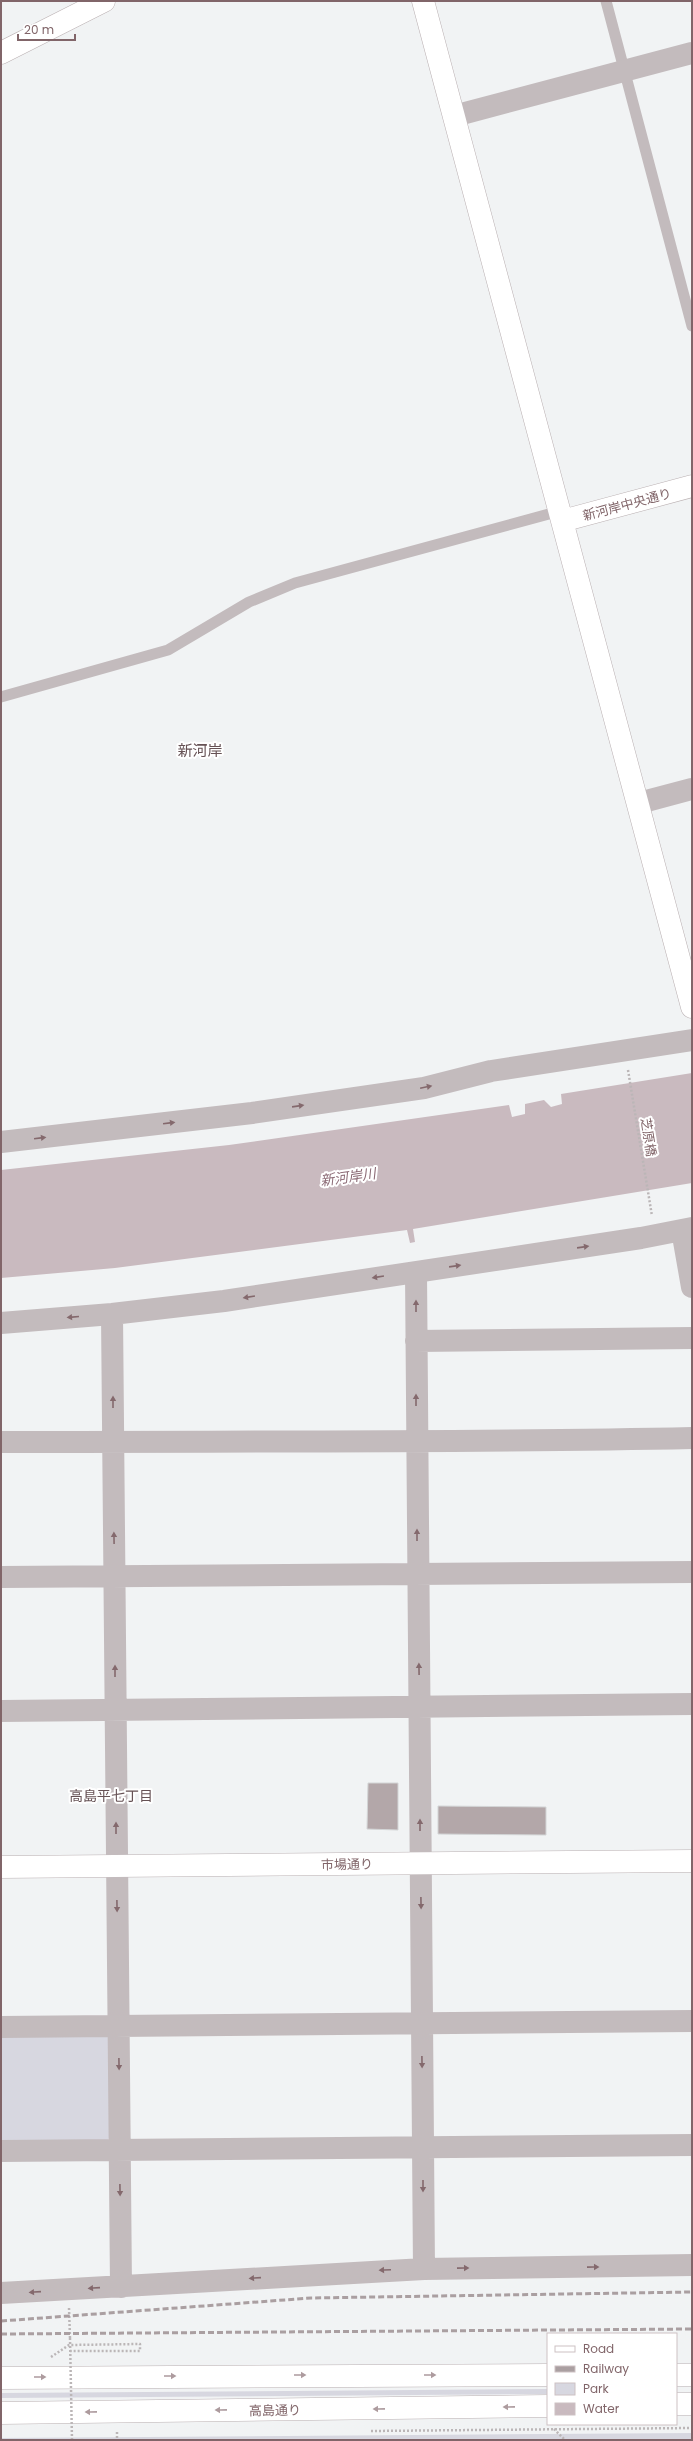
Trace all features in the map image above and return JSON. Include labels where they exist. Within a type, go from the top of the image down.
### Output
[{"type":"street","points":[[1,52],[104,1]]},
{"type":"street","points":[[423,1],[639,803],[692,1007]]},
{"type":"street","points":[[454,116],[692,53]]},
{"type":"street","name":"新河岸中央通り","points":[[561,516],[692,486]]},
{"type":"street","points":[[639,803],[692,789]]},
{"type":"street","points":[[1,1142],[252,1113],[424,1088],[491,1071],[692,1040]]},
{"type":"street","points":[[1,1323],[112,1314],[224,1301],[642,1238],[687,1229],[692,1287]]},
{"type":"street","points":[[416,1272],[424,2269]]},
{"type":"street","points":[[112,1314],[121,2287]]},
{"type":"street","points":[[416,1341],[692,1338]]},
{"type":"street","points":[[1,1442],[417,1439],[515,1442],[692,1438]]},
{"type":"street","points":[[1,1577],[692,1572]]},
{"type":"street","points":[[1,1711],[419,1708],[692,1704]]},
{"type":"street","name":"市場通り","points":[[1,1867],[692,1861]]},
{"type":"street","points":[[1,2026],[692,2021]]},
{"type":"street","points":[[1,2151],[692,2146]]},
{"type":"street","points":[[1,2293],[424,2269],[692,2265]]},
{"type":"street","points":[[1,2378],[547,2375]]},
{"type":"street","points":[[677,2375],[692,2375]]},
{"type":"street","points":[[677,2404],[692,2404]]},
{"type":"street","name":"高島通り","points":[[1,2412],[547,2406]]},
{"type":"lane","points":[[606,1],[692,326]]},
{"type":"lane","points":[[1,696],[168,650],[249,602],[295,583],[561,516]]},
{"type":"path","name":"芝原橋","points":[[628,1068],[652,1217]]},
{"type":"path","points":[[69,2306],[72,2440]]},
{"type":"path","points":[[49,2358],[69,2345],[140,2344],[140,2351],[70,2351]]},
{"type":"path","points":[[554,2429],[565,2440]]},
{"type":"path","points":[[117,2432],[117,2440]]},
{"type":"green space","points":[[105,2033],[110,2039],[111,2136],[105,2143],[1,2143],[1,2035]]},
{"type":"green space","points":[[547,2389],[547,2394],[1,2398],[1,2393]]},
{"type":"green space","points":[[692,2433],[692,2440],[1,2440],[1,2438]]},
{"type":"water","name":"新河岸川","points":[[692,1073],[692,1183],[413,1229],[415,1242],[410,1243],[407,1230],[115,1268],[1,1278],[1,1170],[229,1145],[509,1105],[512,1117],[525,1114],[525,1104],[544,1100],[551,1107],[562,1104],[561,1094]]},
{"type":"building","points":[[368,1783],[398,1783],[398,1830],[367,1829]]},
{"type":"building","points":[[438,1806],[546,1807],[546,1835],[438,1834]]},
{"type":"railway","points":[[1,2321],[311,2298],[692,2292]]},
{"type":"railway","points":[[1,2334],[692,2329]]},
{"type":"district","name":"新河岸","points":[[200,751]]},
{"type":"district","name":"高島平七丁目","points":[[111,1796]]}]
